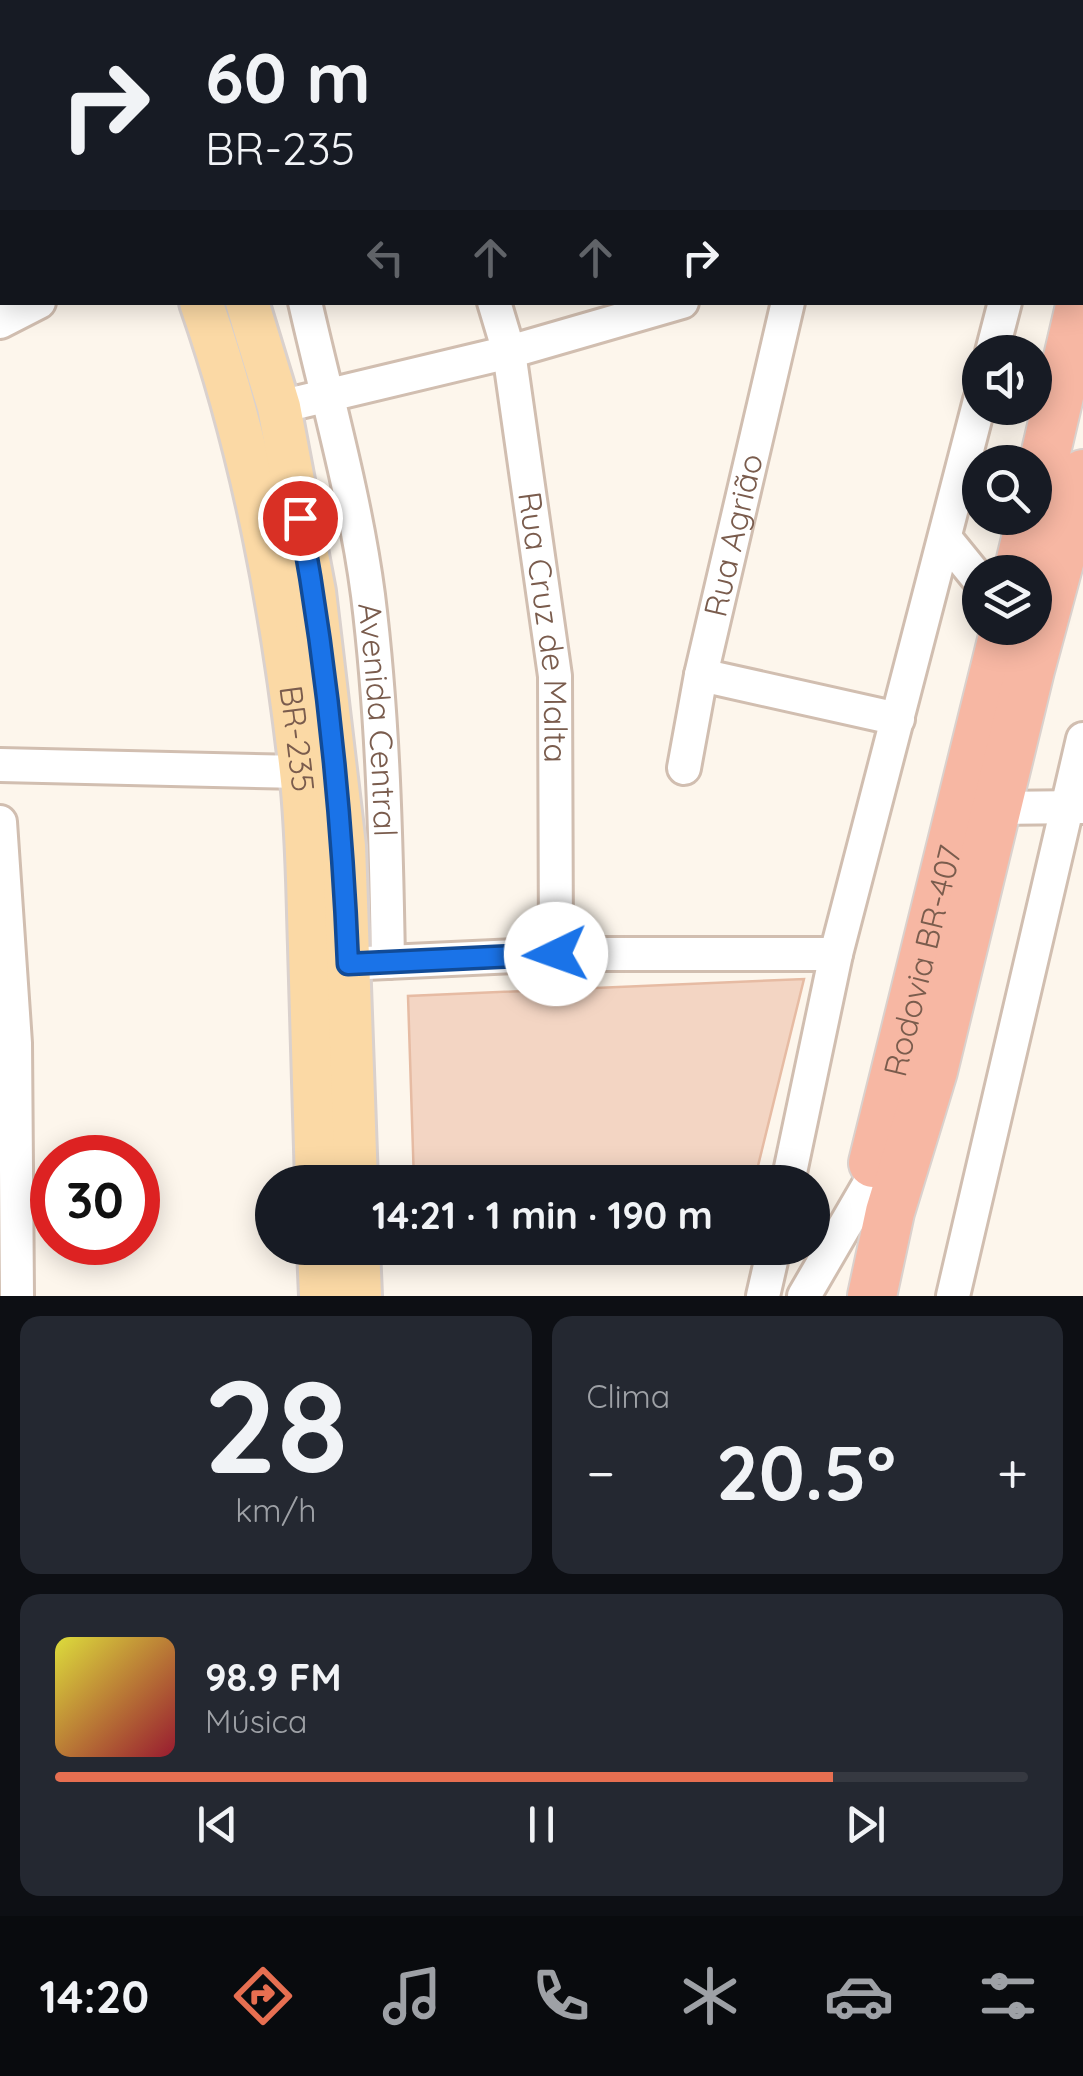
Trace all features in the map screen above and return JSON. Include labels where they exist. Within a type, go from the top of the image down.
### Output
[{"type":"highway","points":[[1048,445],[1080,305]]},
{"type":"highway","points":[[872,1296],[890,1212],[933,1071],[1083,474]]},
{"type":"highway","name":"Rodovia BR-407","points":[[844,1296],[1001,645]]},
{"type":"main road","name":"BR-235","points":[[202,305],[238,418],[261,518],[302,772],[317,1165]]},
{"type":"main road","name":"BR-235","points":[[249,305],[280,407],[314,592],[344,846],[368,963],[357,1165]]},
{"type":"main road","points":[[320,1265],[321,1296]]},
{"type":"main road","points":[[359,1265],[360,1296]]},
{"type":"street","points":[[0,322],[33,305]]},
{"type":"street","name":"Avenida Central","points":[[306,305],[354,515],[368,596],[386,818],[368,963]]},
{"type":"street","name":"Rua Cruz de Malta","points":[[495,305],[510,352],[555,676],[556,954]]},
{"type":"street","points":[[280,407],[510,352],[672,305]]},
{"type":"street","name":"Rua Agrião","points":[[684,768],[787,305]]},
{"type":"street","points":[[996,335],[1003,305]]},
{"type":"street","points":[[792,1165],[836,954],[974,425]]},
{"type":"street","points":[[945,538],[962,559]]},
{"type":"street","points":[[702,674],[898,718]]},
{"type":"street","points":[[953,1296],[1074,808],[1083,740]]},
{"type":"street","points":[[0,765],[302,772]]},
{"type":"street","points":[[997,808],[1074,808]]},
{"type":"street","points":[[0,822],[15,1043],[17,1296]]},
{"type":"street","points":[[368,963],[556,954],[836,954]]},
{"type":"street","points":[[804,1296],[868,1186]]},
{"type":"street","points":[[764,1296],[770,1265]]},
{"type":"building","points":[[804,979],[758,1165],[413,1165],[408,996]]},
{"type":"route","points":[[300,518],[314,592],[344,846],[348,964],[556,954]]}]
